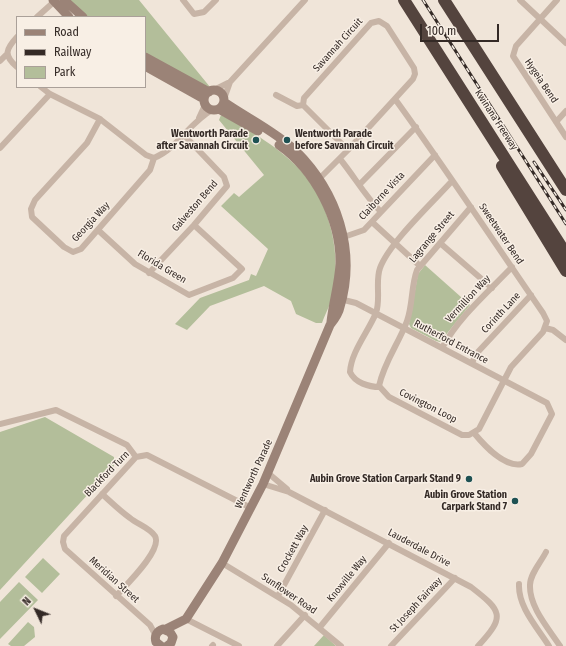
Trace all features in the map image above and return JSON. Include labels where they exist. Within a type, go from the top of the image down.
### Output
[{"type":"highway","name":"Kwinana Freeway","points":[[404,0],[566,254]]},
{"type":"highway","points":[[444,0],[563,181],[566,190]]},
{"type":"highway","points":[[458,85],[463,98],[480,129],[566,271]]},
{"type":"street","points":[[37,16],[54,0],[68,16]]},
{"type":"street","points":[[64,0],[82,16]]},
{"type":"street","points":[[182,0],[194,14],[204,12],[216,0]]},
{"type":"street","points":[[42,88],[50,94],[100,119],[146,155],[154,158],[166,153],[305,0]]},
{"type":"street","points":[[520,0],[566,43]]},
{"type":"street","name":"Hygeia Bend","points":[[557,0],[516,46],[513,56],[566,137]]},
{"type":"street","name":"Savannah Circuit","points":[[303,105],[304,98],[371,23],[379,21],[387,26],[414,68],[415,74],[413,80],[340,159],[317,181]]},
{"type":"street","points":[[16,38],[8,46],[7,54],[11,62],[16,66]]},
{"type":"street","points":[[0,61],[7,54]]},
{"type":"street","name":"Wentworth Parade","points":[[146,58],[214,101],[287,143],[317,181],[341,238],[338,298],[330,325],[264,484],[222,564],[183,621],[171,643],[167,646]]},
{"type":"street","name":"Wentworth Parade","points":[[146,67],[214,101]]},
{"type":"street","points":[[214,101],[230,82]]},
{"type":"street","points":[[0,148],[50,94]]},
{"type":"street","points":[[276,95],[297,106],[303,105],[348,150]]},
{"type":"street","name":"Sweetwater Bend","points":[[395,99],[416,127],[531,295],[547,321],[545,328]]},
{"type":"street","points":[[556,122],[566,111]]},
{"type":"street","name":"Georgia Way","points":[[100,119],[87,143],[35,200],[31,209],[32,217],[64,247],[73,252],[81,250],[150,170],[154,158]]},
{"type":"street","points":[[360,184],[416,127]]},
{"type":"street","name":"Galveston Bend","points":[[149,273],[194,225],[227,186],[224,176],[183,134]]},
{"type":"street","name":"Claiborne Vista","points":[[341,238],[364,230],[435,155]]},
{"type":"street","points":[[340,159],[360,184],[370,201],[381,212]]},
{"type":"street","points":[[404,328],[381,376],[380,387],[366,386],[354,379],[350,372],[352,362],[376,314],[379,270],[384,259],[452,181]]},
{"type":"street","name":"Lagrange Street","points":[[404,328],[410,312],[413,282],[420,266],[470,207]]},
{"type":"street","points":[[372,222],[420,266]]},
{"type":"street","name":"Florida Green","points":[[98,230],[135,264],[189,295],[233,278],[242,269],[194,225]]},
{"type":"street","points":[[440,243],[492,288]]},
{"type":"street","name":"Vermillion Way","points":[[442,348],[451,332],[512,268]]},
{"type":"street","name":"Corinth Lane","points":[[472,363],[476,354],[531,295]]},
{"type":"street","name":"Rutherford Entrance","points":[[338,298],[356,303],[547,403],[552,414],[531,454],[522,464],[516,465],[487,450],[474,433]]},
{"type":"street","points":[[474,433],[484,419],[503,381],[518,358],[545,328],[553,330],[566,340]]},
{"type":"street","name":"Covington Loop","points":[[380,387],[389,397],[462,435],[474,433]]},
{"type":"street","points":[[0,424],[56,410],[127,445],[136,457]]},
{"type":"street","name":"Blackford Turn","points":[[65,549],[63,542],[64,536],[136,457],[147,455],[251,508]]},
{"type":"street","name":"Lauderdale Drive","points":[[268,473],[289,492]]},
{"type":"street","name":"Lauderdale Drive","points":[[264,484],[289,492],[471,587],[492,604],[498,614],[494,628],[478,646]]},
{"type":"street","points":[[102,494],[129,518],[155,535],[157,541],[155,549],[146,562],[116,596]]},
{"type":"street","name":"Crockett Way","points":[[278,596],[325,510]]},
{"type":"street","name":"Knoxville Way","points":[[320,627],[389,543]]},
{"type":"street","name":"Meridian Street","points":[[65,549],[150,625],[164,629]]},
{"type":"street","points":[[546,552],[533,575],[530,585],[533,604],[560,646]]},
{"type":"street","name":"Sunflower Road","points":[[222,564],[278,596],[320,627],[342,646]]},
{"type":"street","name":"St Joseph Fairway","points":[[391,646],[455,578]]},
{"type":"street","points":[[519,584],[518,595],[522,604],[549,646]]},
{"type":"street","points":[[277,646],[304,615]]},
{"type":"street","points":[[183,621],[239,646]]},
{"type":"street","name":"Wentworth Parade","points":[[157,642],[158,631],[183,621]]},
{"type":"street","name":"Meridian Street","points":[[150,625],[157,642]]},
{"type":"street","points":[[164,629],[170,632],[173,637]]},
{"type":"green space","points":[[67,0],[139,0],[210,87],[204,87],[146,56],[146,16],[84,16]]},
{"type":"green space","points":[[221,115],[254,134],[295,164],[313,186],[321,201],[332,232],[336,265],[332,297],[322,323],[316,323],[296,314],[291,301],[264,286],[210,306],[187,330],[175,324],[200,298],[249,280],[251,274],[256,276],[268,249],[221,206],[234,193],[239,197],[264,175],[219,120]]},
{"type":"green space","points":[[425,265],[470,305],[440,342],[411,328],[409,324],[418,274]]},
{"type":"green space","points":[[45,417],[114,457],[114,466],[0,590],[0,432]]},
{"type":"green space","points":[[43,558],[60,574],[42,593],[25,577]]},
{"type":"green space","points":[[19,582],[38,600],[0,639],[0,602]]},
{"type":"green space","points":[[28,622],[34,627],[35,637],[24,646],[11,646],[8,644]]},
{"type":"green space","points":[[324,635],[336,646],[314,646]]},
{"type":"railway","points":[[423,0],[566,224]]},
{"type":"railway","points":[[534,162],[566,210]]},
{"type":"place","name":"Wentworth Parade after Savannah Circuit","points":[[256,140]]},
{"type":"place","name":"Wentworth Parade before Savannah Circuit","points":[[287,140]]},
{"type":"place","name":"Aubin Grove Station Carpark Stand 9","points":[[469,479]]},
{"type":"place","name":"Aubin Grove Station Carpark Stand 7","points":[[515,501]]}]
